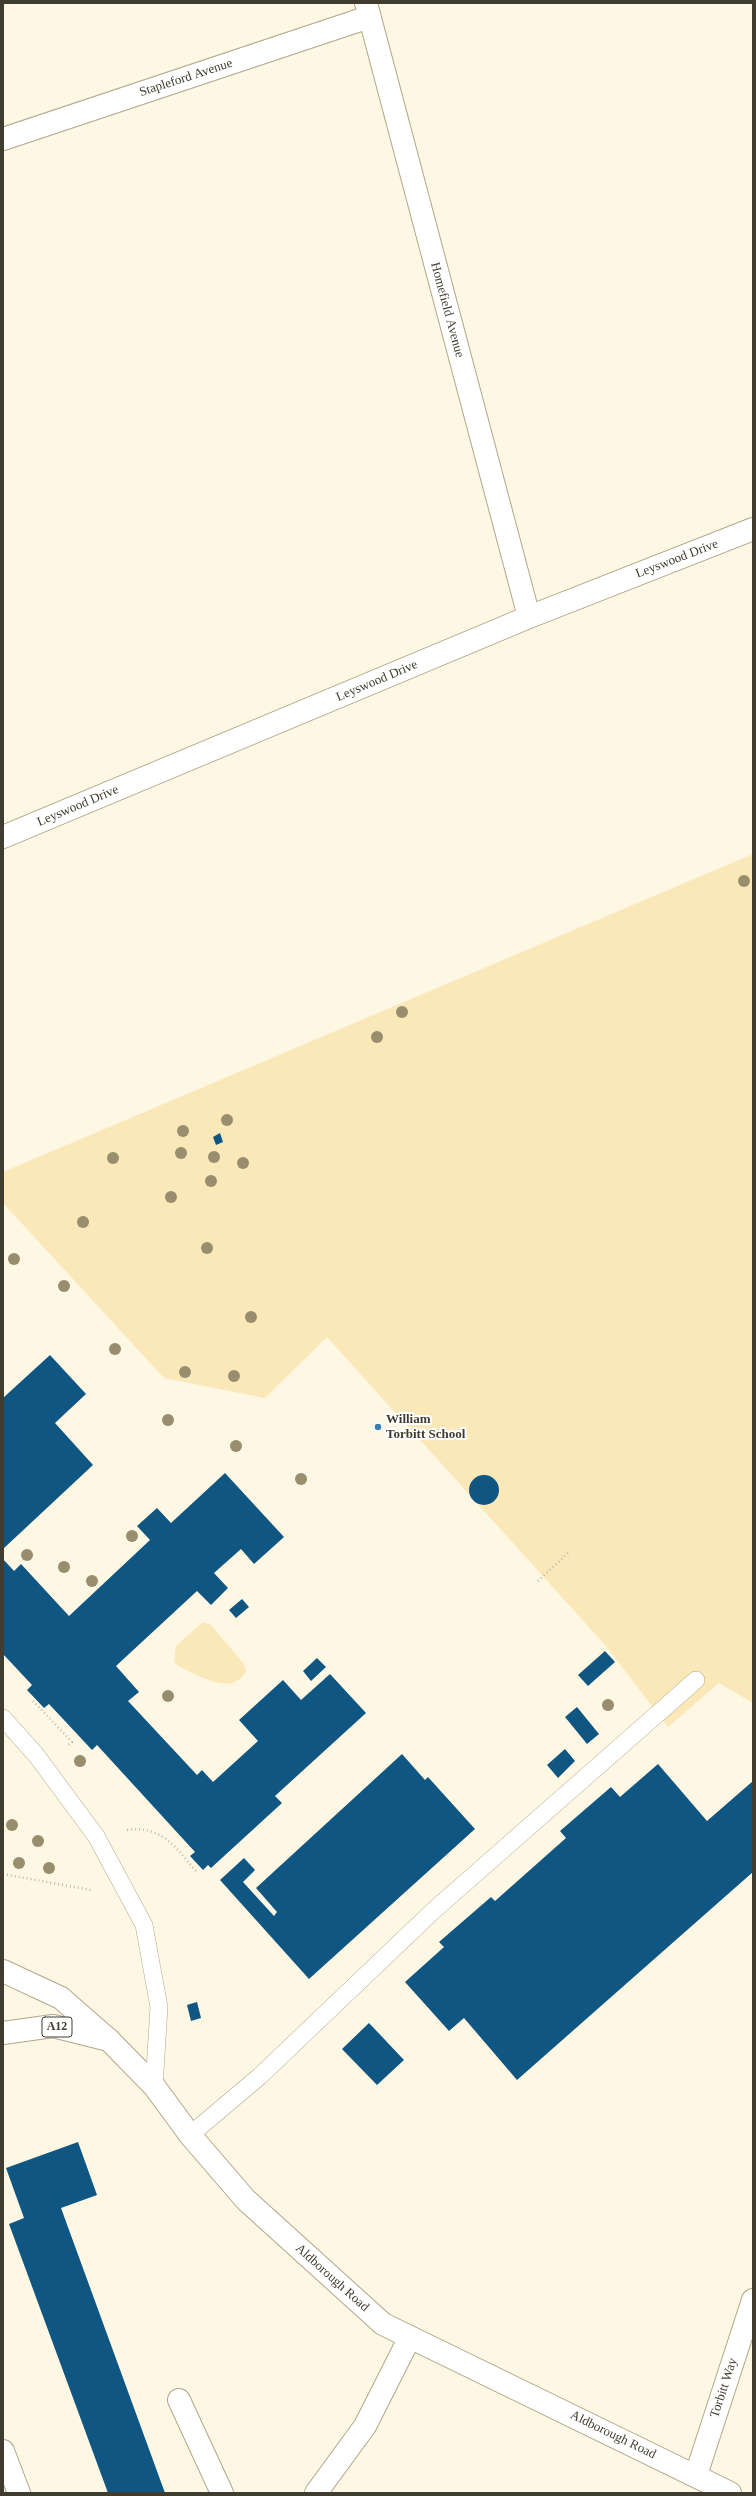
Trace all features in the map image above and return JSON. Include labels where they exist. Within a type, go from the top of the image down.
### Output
[{"type":"main road","name":"Stapleford Avenue","points":[[3,139],[367,10]]},
{"type":"main road","name":"Homefield Avenue","points":[[367,10],[529,617]]},
{"type":"main road","name":"Leyswood Drive","points":[[3,837],[529,617],[753,529]]},
{"type":"main road","name":"Aldborough Road","points":[[3,1971],[60,1998],[109,2040],[154,2086],[190,2135],[246,2200],[383,2324],[696,2475],[730,2493]]},
{"type":"main road","name":"A12","points":[[3,2034],[53,2026],[109,2040]]},
{"type":"main road","name":"Torbitt Way","points":[[696,2475],[753,2300]]},
{"type":"main road","points":[[316,2493],[365,2426],[410,2337]]},
{"type":"main road","points":[[179,2400],[222,2493]]},
{"type":"main road","points":[[3,2451],[19,2493]]},
{"type":"lane","points":[[190,2135],[260,2076],[433,1911],[696,1680]]},
{"type":"lane","points":[[3,1718],[36,1754],[100,1844],[144,1925],[159,2007],[154,2086]]},
{"type":"path","points":[[538,1581],[569,1552]]},
{"type":"path","points":[[100,1844],[126,1830],[143,1829],[154,1832],[176,1846],[196,1871]]},
{"type":"path","points":[[3,1874],[102,1892],[119,1879]]},
{"type":"shaded area","points":[[753,854],[753,1703],[719,1683],[668,1727],[606,1646],[327,1337],[265,1398],[164,1378],[3,1203],[3,1172]]},
{"type":"shaded area","points":[[203,1622],[211,1625],[244,1664],[246,1671],[240,1679],[232,1683],[214,1682],[178,1666],[174,1662],[176,1646]]},
{"type":"building","points":[[220,1133],[223,1142],[216,1145],[213,1137]]},
{"type":"building","points":[[50,1355],[86,1394],[55,1423],[93,1465],[3,1549],[3,1398]]},
{"type":"building","points":[[225,1473],[284,1537],[254,1564],[241,1549],[214,1573],[228,1588],[211,1605],[197,1591],[116,1666],[139,1692],[128,1701],[197,1775],[202,1770],[213,1782],[258,1741],[239,1720],[283,1680],[301,1700],[330,1674],[366,1713],[275,1796],[282,1803],[211,1868],[208,1865],[203,1870],[190,1856],[195,1852],[97,1745],[92,1750],[49,1704],[44,1708],[27,1690],[32,1685],[3,1654],[3,1559],[14,1571],[21,1564],[69,1616],[150,1540],[137,1526],[157,1508],[171,1523]]},
{"type":"building","points":[[484,1475],[490,1476],[498,1484],[498,1496],[490,1504],[484,1505],[478,1504],[470,1496],[469,1490],[470,1484],[478,1476]]},
{"type":"building","points":[[242,1599],[249,1607],[236,1618],[229,1610]]},
{"type":"building","points":[[605,1651],[615,1662],[588,1686],[578,1675]]},
{"type":"building","points":[[317,1658],[326,1667],[311,1681],[303,1671]]},
{"type":"building","points":[[577,1707],[599,1734],[587,1744],[565,1717]]},
{"type":"building","points":[[565,1749],[575,1761],[558,1778],[547,1765]]},
{"type":"building","points":[[402,1754],[425,1780],[428,1777],[475,1829],[309,1979],[220,1880],[244,1858],[255,1870],[243,1882],[274,1916],[277,1912],[256,1888]]},
{"type":"building","points":[[658,1764],[707,1821],[753,1781],[753,1872],[517,2080],[464,2018],[449,2031],[405,1982],[444,1947],[439,1942],[491,1897],[495,1901],[566,1838],[560,1831],[611,1787],[620,1797]]},
{"type":"building","points":[[197,2002],[201,2018],[191,2021],[187,2005]]},
{"type":"building","points":[[369,2023],[404,2060],[377,2085],[342,2049]]},
{"type":"building","points":[[78,2142],[97,2195],[61,2208],[165,2493],[108,2493],[9,2224],[24,2218],[6,2168]]},
{"type":"place","name":"William Torbitt School","points":[[378,1427]]}]
